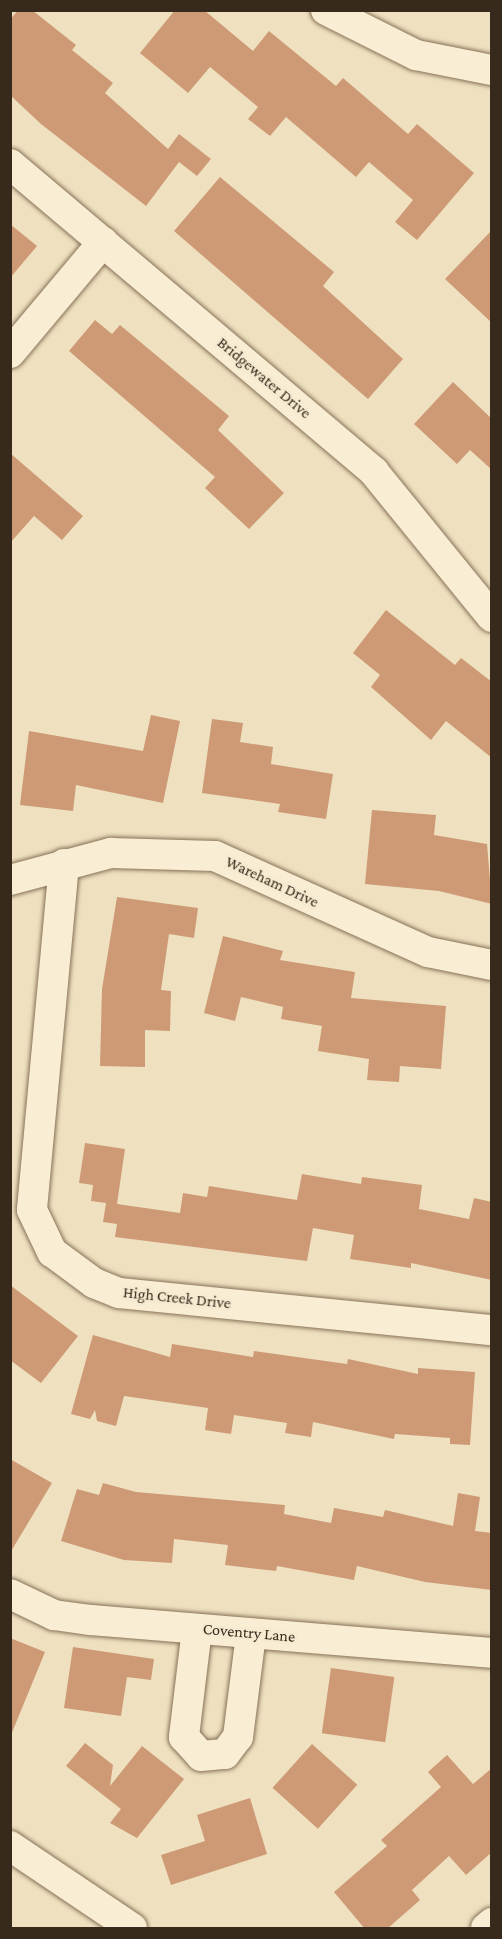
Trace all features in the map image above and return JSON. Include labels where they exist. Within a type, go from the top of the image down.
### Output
[{"type":"street","points":[[326,10],[416,55],[492,70]]},
{"type":"street","name":"Bridgewater Drive","points":[[10,164],[374,472],[492,616]]},
{"type":"street","points":[[10,353],[103,242]]},
{"type":"street","name":"Wareham Drive","points":[[10,880],[111,853],[215,856],[386,936],[428,952],[492,965]]},
{"type":"street","name":"High Creek Drive","points":[[64,864],[32,1210],[52,1252],[94,1283],[119,1293],[492,1330]]},
{"type":"street","name":"Coventry Lane","points":[[10,1594],[54,1615],[251,1634],[492,1653]]},
{"type":"street","points":[[197,1629],[184,1737],[201,1756],[225,1754],[238,1737],[251,1634]]},
{"type":"street","points":[[10,1846],[132,1929]]},
{"type":"street","points":[[486,1929],[492,1923]]},
{"type":"building","points":[[18,10],[32,10],[76,45],[72,50],[113,83],[105,93],[168,149],[179,134],[211,159],[197,176],[179,162],[146,206],[41,124],[10,95],[10,20]]},
{"type":"building","points":[[175,10],[204,10],[253,51],[269,31],[336,86],[343,78],[408,134],[417,124],[474,173],[417,240],[395,222],[413,200],[369,162],[356,177],[286,117],[270,136],[248,119],[258,107],[210,67],[188,93],[140,53]]},
{"type":"building","points":[[220,177],[334,272],[323,286],[403,359],[368,399],[174,231]]},
{"type":"building","points":[[10,224],[37,246],[10,278]]},
{"type":"building","points":[[492,230],[492,323],[445,279]]},
{"type":"building","points":[[95,320],[112,334],[120,325],[229,416],[218,430],[284,493],[249,529],[205,488],[215,477],[69,351]]},
{"type":"building","points":[[453,382],[492,419],[492,470],[470,450],[457,464],[414,424]]},
{"type":"building","points":[[10,453],[83,516],[62,540],[34,516],[10,543]]},
{"type":"building","points":[[386,610],[455,665],[461,658],[492,682],[492,758],[446,721],[431,740],[371,687],[380,675],[353,653]]},
{"type":"building","points":[[151,715],[180,721],[163,803],[76,785],[73,811],[20,805],[29,731],[143,751]]},
{"type":"building","points":[[212,719],[243,723],[240,742],[273,747],[271,764],[333,774],[326,819],[278,812],[280,804],[202,793]]},
{"type":"building","points":[[372,810],[436,815],[434,835],[487,844],[492,904],[439,891],[365,884]]},
{"type":"building","points":[[117,897],[198,908],[194,938],[169,934],[161,990],[171,991],[170,1031],[145,1030],[145,1067],[100,1066],[102,989]]},
{"type":"building","points":[[223,936],[283,951],[280,960],[355,972],[351,998],[446,1006],[441,1069],[400,1066],[399,1082],[367,1080],[369,1059],[318,1051],[322,1026],[281,1019],[283,1007],[241,997],[235,1021],[204,1013]]},
{"type":"building","points":[[85,1143],[125,1149],[117,1204],[180,1213],[183,1193],[207,1197],[209,1186],[297,1200],[302,1174],[361,1184],[362,1177],[422,1185],[419,1209],[469,1219],[474,1198],[492,1202],[492,1280],[411,1263],[411,1268],[350,1259],[354,1235],[313,1228],[307,1261],[115,1237],[117,1224],[103,1222],[106,1203],[91,1201],[93,1185],[79,1183]]},
{"type":"building","points":[[10,1285],[78,1336],[41,1383],[10,1360]]},
{"type":"building","points":[[93,1335],[170,1357],[172,1344],[253,1357],[254,1351],[347,1364],[348,1359],[418,1374],[418,1368],[475,1372],[470,1445],[450,1444],[450,1438],[395,1434],[394,1439],[313,1422],[311,1437],[285,1433],[287,1423],[234,1415],[231,1434],[205,1430],[208,1408],[124,1396],[116,1426],[97,1421],[95,1410],[90,1419],[71,1414]]},
{"type":"building","points":[[10,1459],[52,1483],[10,1553]]},
{"type":"building","points":[[103,1483],[136,1492],[285,1505],[284,1514],[331,1523],[334,1508],[383,1517],[385,1510],[453,1526],[458,1493],[480,1497],[475,1531],[492,1533],[492,1590],[425,1582],[357,1566],[354,1580],[277,1566],[276,1571],[225,1565],[228,1545],[174,1539],[172,1563],[124,1560],[61,1541],[77,1489],[99,1495]]},
{"type":"building","points":[[10,1638],[45,1652],[11,1735],[10,1735]]},
{"type":"building","points":[[73,1647],[154,1659],[151,1680],[127,1677],[121,1716],[64,1708]]},
{"type":"building","points":[[331,1668],[394,1677],[385,1742],[322,1733]]},
{"type":"building","points":[[85,1743],[113,1765],[110,1786],[142,1746],[184,1779],[137,1838],[110,1823],[121,1809],[66,1766]]},
{"type":"building","points":[[312,1744],[357,1785],[318,1829],[273,1788]]},
{"type":"building","points":[[447,1755],[473,1784],[492,1768],[492,1852],[466,1875],[449,1856],[412,1890],[420,1900],[387,1929],[365,1929],[334,1892],[387,1846],[381,1840],[441,1787],[428,1772]]},
{"type":"building","points":[[250,1798],[267,1854],[171,1885],[161,1855],[205,1841],[197,1815]]}]
